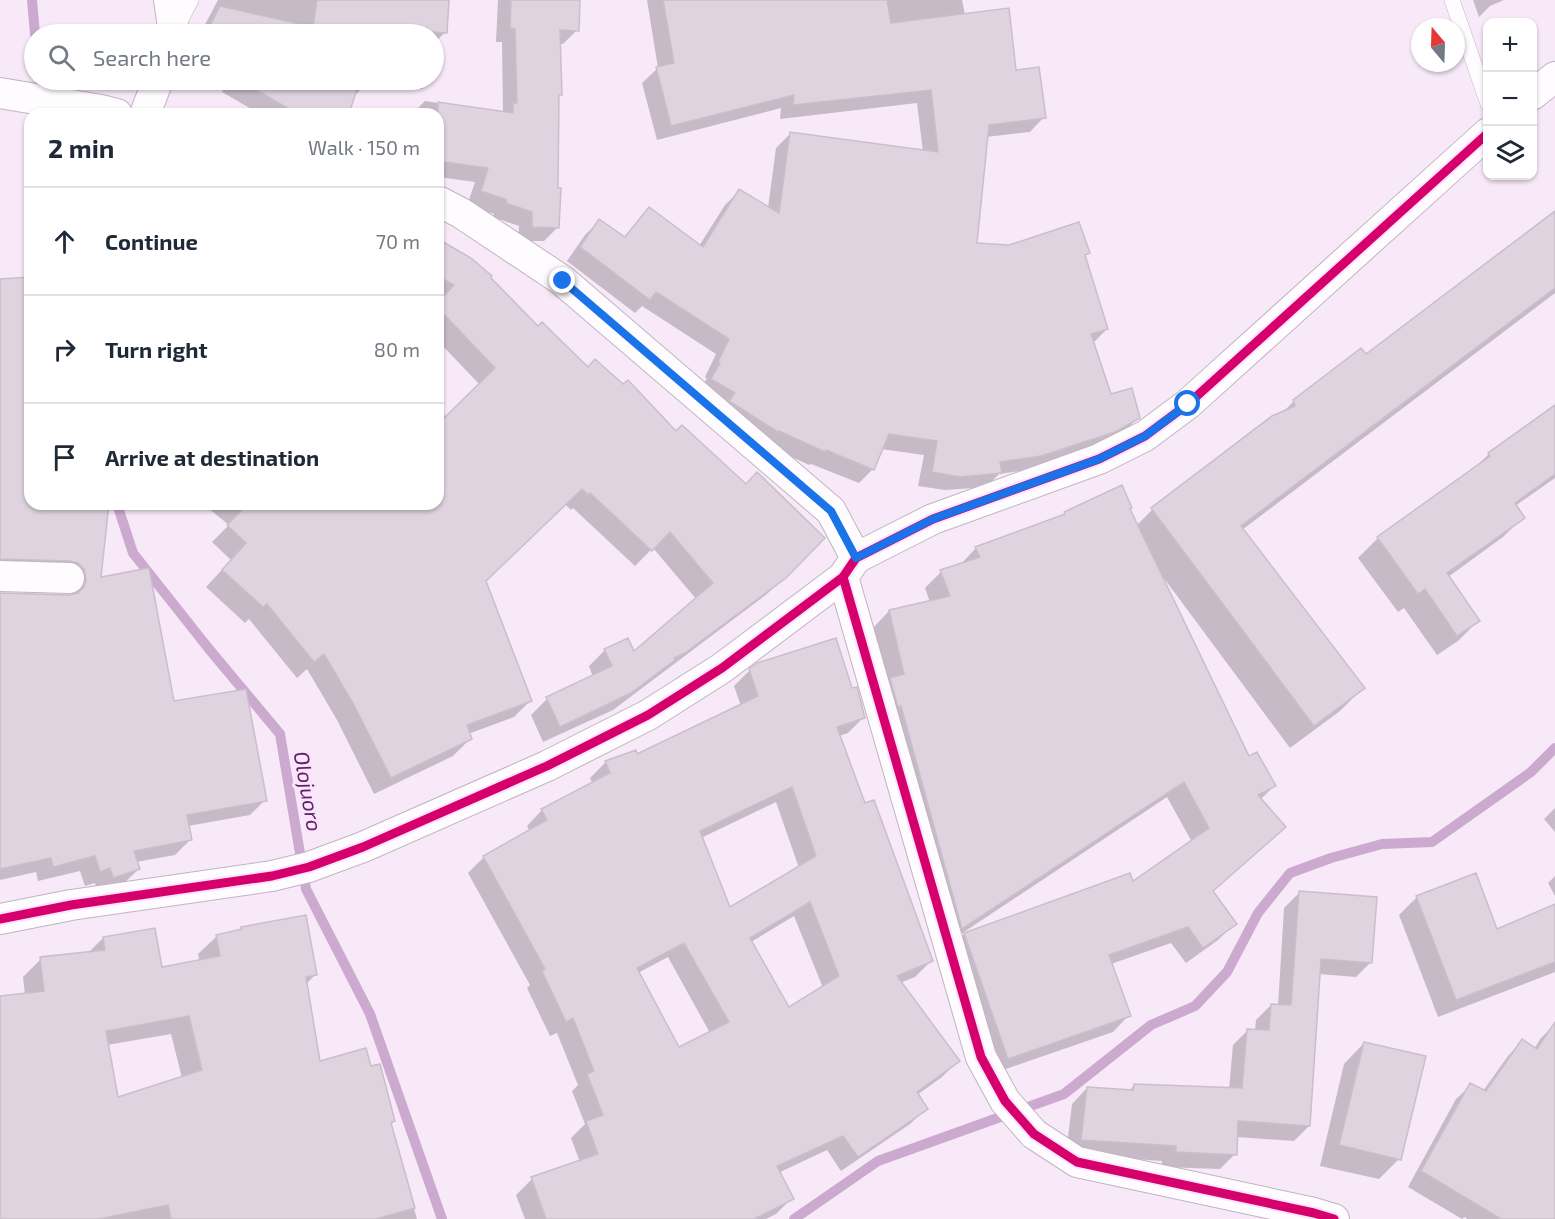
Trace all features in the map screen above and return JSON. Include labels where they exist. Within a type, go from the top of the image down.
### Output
[{"type":"street","points":[[169,0],[173,24]]},
{"type":"street","points":[[1537,92],[1555,77]]},
{"type":"street","points":[[147,108],[154,90]]},
{"type":"street","points":[[10,95],[86,108]]},
{"type":"street","points":[[0,919],[71,905],[272,876],[309,867],[363,847],[547,766],[648,715],[722,668],[849,568],[933,519],[1099,459],[1145,436],[1188,404],[1483,138]]},
{"type":"street","points":[[444,204],[563,281],[831,511],[849,568],[981,1057],[1005,1101],[1034,1134],[1077,1162],[1334,1219]]},
{"type":"street","points":[[0,576],[69,578]]},
{"type":"lane","points":[[179,24],[191,0]]},
{"type":"lane","points":[[1452,0],[1483,90]]},
{"type":"building","points":[[317,0],[449,0],[447,33],[444,33],[444,24],[313,24]]},
{"type":"building","points":[[511,0],[580,0],[579,31],[560,30],[562,95],[559,95],[558,188],[561,188],[559,228],[532,227],[532,212],[481,191],[488,168],[444,162],[444,108],[438,108],[438,102],[513,113],[513,103],[517,103],[515,29],[510,28]]},
{"type":"building","points":[[663,0],[887,0],[891,23],[1009,8],[1016,70],[1039,67],[1046,118],[989,125],[977,243],[1009,245],[1079,222],[1090,253],[1085,255],[1108,329],[1091,334],[1111,394],[1132,388],[1140,418],[1115,432],[1041,456],[1000,462],[1002,473],[960,477],[932,472],[937,441],[889,434],[874,470],[778,432],[729,401],[735,393],[711,379],[729,339],[656,292],[650,300],[580,247],[599,219],[625,237],[649,207],[703,247],[739,189],[779,213],[790,132],[938,152],[931,90],[793,105],[794,95],[671,126],[656,67],[674,63]]},
{"type":"building","points":[[220,6],[300,24],[211,24]]},
{"type":"building","points":[[256,90],[357,90],[351,108],[287,108]]},
{"type":"building","points":[[1555,211],[1555,288],[1241,526],[1365,688],[1314,726],[1151,508],[1272,416],[1295,406],[1293,400],[1361,348],[1366,354]]},
{"type":"building","points":[[444,242],[471,258],[492,276],[491,278],[538,326],[542,322],[588,367],[595,359],[623,384],[628,380],[676,431],[682,425],[746,484],[757,472],[825,538],[786,578],[685,653],[674,658],[675,660],[631,693],[560,727],[546,697],[612,666],[604,649],[628,638],[634,651],[713,583],[670,532],[652,551],[590,493],[588,495],[582,489],[486,581],[532,701],[467,725],[472,739],[391,778],[353,703],[324,654],[314,662],[267,604],[263,607],[222,570],[246,543],[227,525],[242,510],[444,510],[444,418],[495,368],[444,314],[444,296],[454,285],[444,279]]},
{"type":"building","points":[[24,277],[24,510],[108,510],[101,577],[149,568],[174,701],[246,689],[267,801],[187,815],[192,840],[134,851],[140,869],[113,878],[110,868],[100,872],[95,856],[53,867],[51,858],[0,869],[0,593],[69,595],[78,593],[84,587],[86,579],[84,569],[78,563],[70,561],[0,559],[0,279]]},
{"type":"building","points":[[1555,405],[1555,474],[1515,503],[1525,518],[1447,573],[1480,621],[1457,636],[1425,589],[1418,594],[1377,537],[1490,456],[1488,453]]},
{"type":"building","points":[[1122,485],[1132,508],[1130,509],[1249,756],[1257,752],[1276,786],[1258,795],[1286,827],[1213,891],[1237,924],[1203,948],[1188,927],[1109,955],[1131,1016],[1008,1059],[964,933],[1130,873],[1133,881],[1209,828],[1184,782],[962,929],[901,706],[898,707],[890,678],[904,674],[889,610],[950,596],[940,570],[980,557],[975,547],[1065,514],[1064,512]]},
{"type":"building","points":[[836,638],[852,688],[857,687],[865,718],[837,727],[865,803],[874,800],[933,961],[897,976],[960,1061],[917,1092],[928,1109],[858,1157],[843,1136],[777,1166],[794,1199],[754,1219],[546,1219],[531,1177],[598,1154],[586,1121],[603,1115],[587,1074],[594,1071],[573,1018],[566,1022],[542,971],[545,969],[483,856],[547,820],[541,809],[610,773],[605,761],[636,750],[637,754],[758,696],[749,669],[757,663]],"holes":[[[792,787],[816,856],[730,907],[700,831]],[[810,902],[839,976],[789,1007],[750,938]],[[684,943],[729,1022],[679,1047],[637,968]]]},
{"type":"building","points":[[1476,873],[1497,929],[1555,904],[1555,962],[1456,1000],[1416,896]]},
{"type":"building","points":[[1299,891],[1377,897],[1372,963],[1321,959],[1310,1126],[1238,1121],[1237,1155],[1176,1152],[1176,1146],[1081,1140],[1087,1087],[1133,1090],[1134,1084],[1242,1088],[1247,1029],[1269,1030],[1271,1004],[1291,1005]]},
{"type":"building","points":[[306,915],[317,975],[306,977],[320,1061],[366,1048],[371,1066],[380,1064],[395,1121],[391,1123],[415,1208],[376,1219],[171,1219],[168,1205],[99,1219],[0,1219],[0,996],[44,991],[40,957],[105,950],[103,937],[155,928],[162,967],[220,956],[216,935],[242,929],[241,927]],"holes":[[[189,1016],[202,1070],[118,1097],[106,1031]]]},
{"type":"building","points":[[1555,1022],[1555,1219],[1501,1219],[1421,1171],[1470,1083],[1486,1091],[1522,1039],[1537,1049]]},
{"type":"building","points":[[1364,1042],[1426,1056],[1401,1160],[1339,1145]]},
{"type":"waterway","name":"Olojuoro","points":[[32,0],[34,24]]},
{"type":"waterway","name":"Olojuoro","points":[[119,510],[133,553],[280,734],[306,889],[370,1014],[442,1219]]},
{"type":"waterway","points":[[794,1219],[878,1161],[1064,1094],[1151,1025],[1195,1006],[1227,972],[1258,913],[1290,873],[1331,858],[1382,844],[1432,842],[1531,772],[1555,748]]},
{"type":"cycle path","points":[[0,919],[71,905],[272,876],[309,867],[363,847],[547,766],[648,715],[722,668],[843,577],[856,558],[933,519],[1099,459],[1145,436],[1188,404],[1483,138]]},
{"type":"cycle path","points":[[843,577],[981,1057],[1005,1101],[1034,1134],[1077,1162],[1334,1219]]},
{"type":"route","points":[[563,281],[831,511],[856,558],[933,519],[1099,459],[1145,436],[1188,404]]}]
